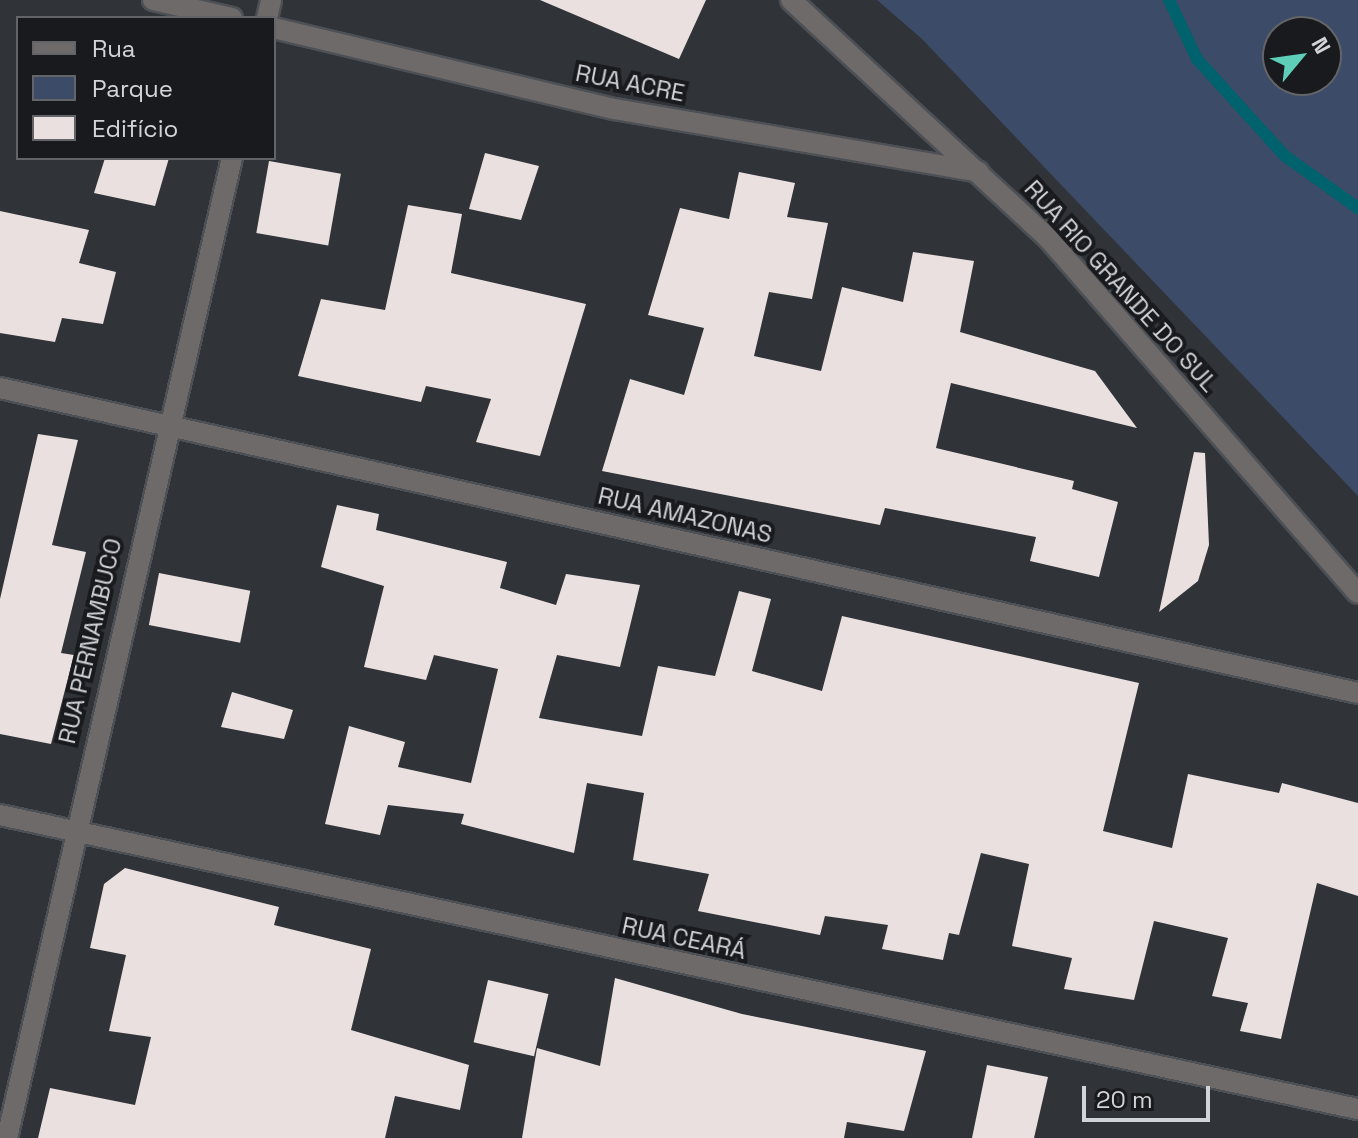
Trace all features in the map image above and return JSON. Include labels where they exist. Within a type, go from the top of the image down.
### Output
[{"type":"street","points":[[153,0],[223,16]]},
{"type":"street","name":"RUA RIO GRANDE DO SUL","points":[[791,0],[1048,238],[1358,593]]},
{"type":"street","name":"RUA ACRE","points":[[276,28],[615,109],[979,172]]},
{"type":"street","name":"RUA PERNAMBUCO","points":[[7,1138],[165,424],[231,160]]},
{"type":"street","name":"RUA AMAZONAS","points":[[0,388],[1358,693]]},
{"type":"street","name":"RUA CEARÁ","points":[[0,815],[74,834],[1358,1109]]},
{"type":"green space","points":[[877,0],[1358,0],[1358,496],[922,39]]},
{"type":"building","points":[[540,0],[706,0],[679,59]]},
{"type":"building","points":[[485,153],[539,166],[521,220],[469,209]]},
{"type":"building","points":[[104,160],[168,160],[155,206],[94,193]]},
{"type":"building","points":[[269,161],[341,174],[328,246],[256,233]]},
{"type":"building","points":[[739,172],[795,183],[787,217],[828,223],[812,299],[769,292],[754,356],[821,371],[842,287],[903,302],[913,252],[974,261],[960,332],[1095,371],[1137,428],[951,383],[936,448],[1074,481],[1072,489],[1118,502],[1099,577],[1030,561],[1036,537],[885,508],[880,525],[602,471],[630,379],[684,395],[704,328],[648,315],[680,208],[729,219]]},
{"type":"building","points":[[408,205],[462,214],[451,273],[586,304],[540,456],[476,442],[491,399],[426,386],[421,402],[298,376],[321,299],[385,310]]},
{"type":"building","points":[[0,211],[89,230],[79,263],[116,272],[103,324],[62,318],[55,342],[0,333]]},
{"type":"building","points":[[38,434],[78,440],[52,545],[86,552],[61,653],[74,655],[51,744],[0,734],[0,599]]},
{"type":"building","points":[[1194,452],[1205,453],[1209,545],[1198,581],[1159,612]]},
{"type":"building","points":[[337,505],[379,514],[376,530],[507,562],[500,588],[556,605],[566,574],[640,585],[620,667],[557,655],[539,718],[642,736],[658,666],[715,676],[739,591],[771,599],[752,671],[822,691],[842,616],[1139,683],[1103,831],[1172,848],[1188,774],[1279,793],[1282,783],[1358,803],[1358,896],[1317,883],[1281,1039],[1240,1031],[1248,1003],[1212,996],[1228,938],[1154,921],[1134,1000],[1064,989],[1072,958],[1012,946],[1029,864],[981,853],[959,935],[949,933],[943,960],[882,949],[888,925],[825,916],[820,935],[698,911],[709,874],[633,860],[644,793],[587,783],[574,853],[461,824],[464,814],[388,805],[380,835],[325,824],[349,726],[405,742],[398,767],[471,783],[498,669],[434,655],[426,680],[364,667],[384,586],[321,567]]},
{"type":"building","points":[[159,573],[250,591],[240,643],[149,625]]},
{"type":"building","points":[[232,692],[293,710],[284,739],[221,727]]},
{"type":"building","points":[[125,868],[279,907],[274,925],[371,949],[351,1030],[469,1065],[460,1110],[395,1096],[385,1138],[38,1138],[50,1088],[135,1105],[151,1037],[109,1031],[126,955],[90,948],[104,884]]},
{"type":"building","points":[[615,978],[742,1014],[926,1051],[904,1131],[847,1122],[844,1138],[522,1138],[537,1048],[600,1066]]},
{"type":"building","points":[[488,980],[548,994],[534,1056],[474,1042]]},
{"type":"building","points":[[987,1065],[1048,1077],[1034,1138],[972,1138]]},
{"type":"waterway","points":[[1169,0],[1197,59],[1285,156],[1358,208]]}]
